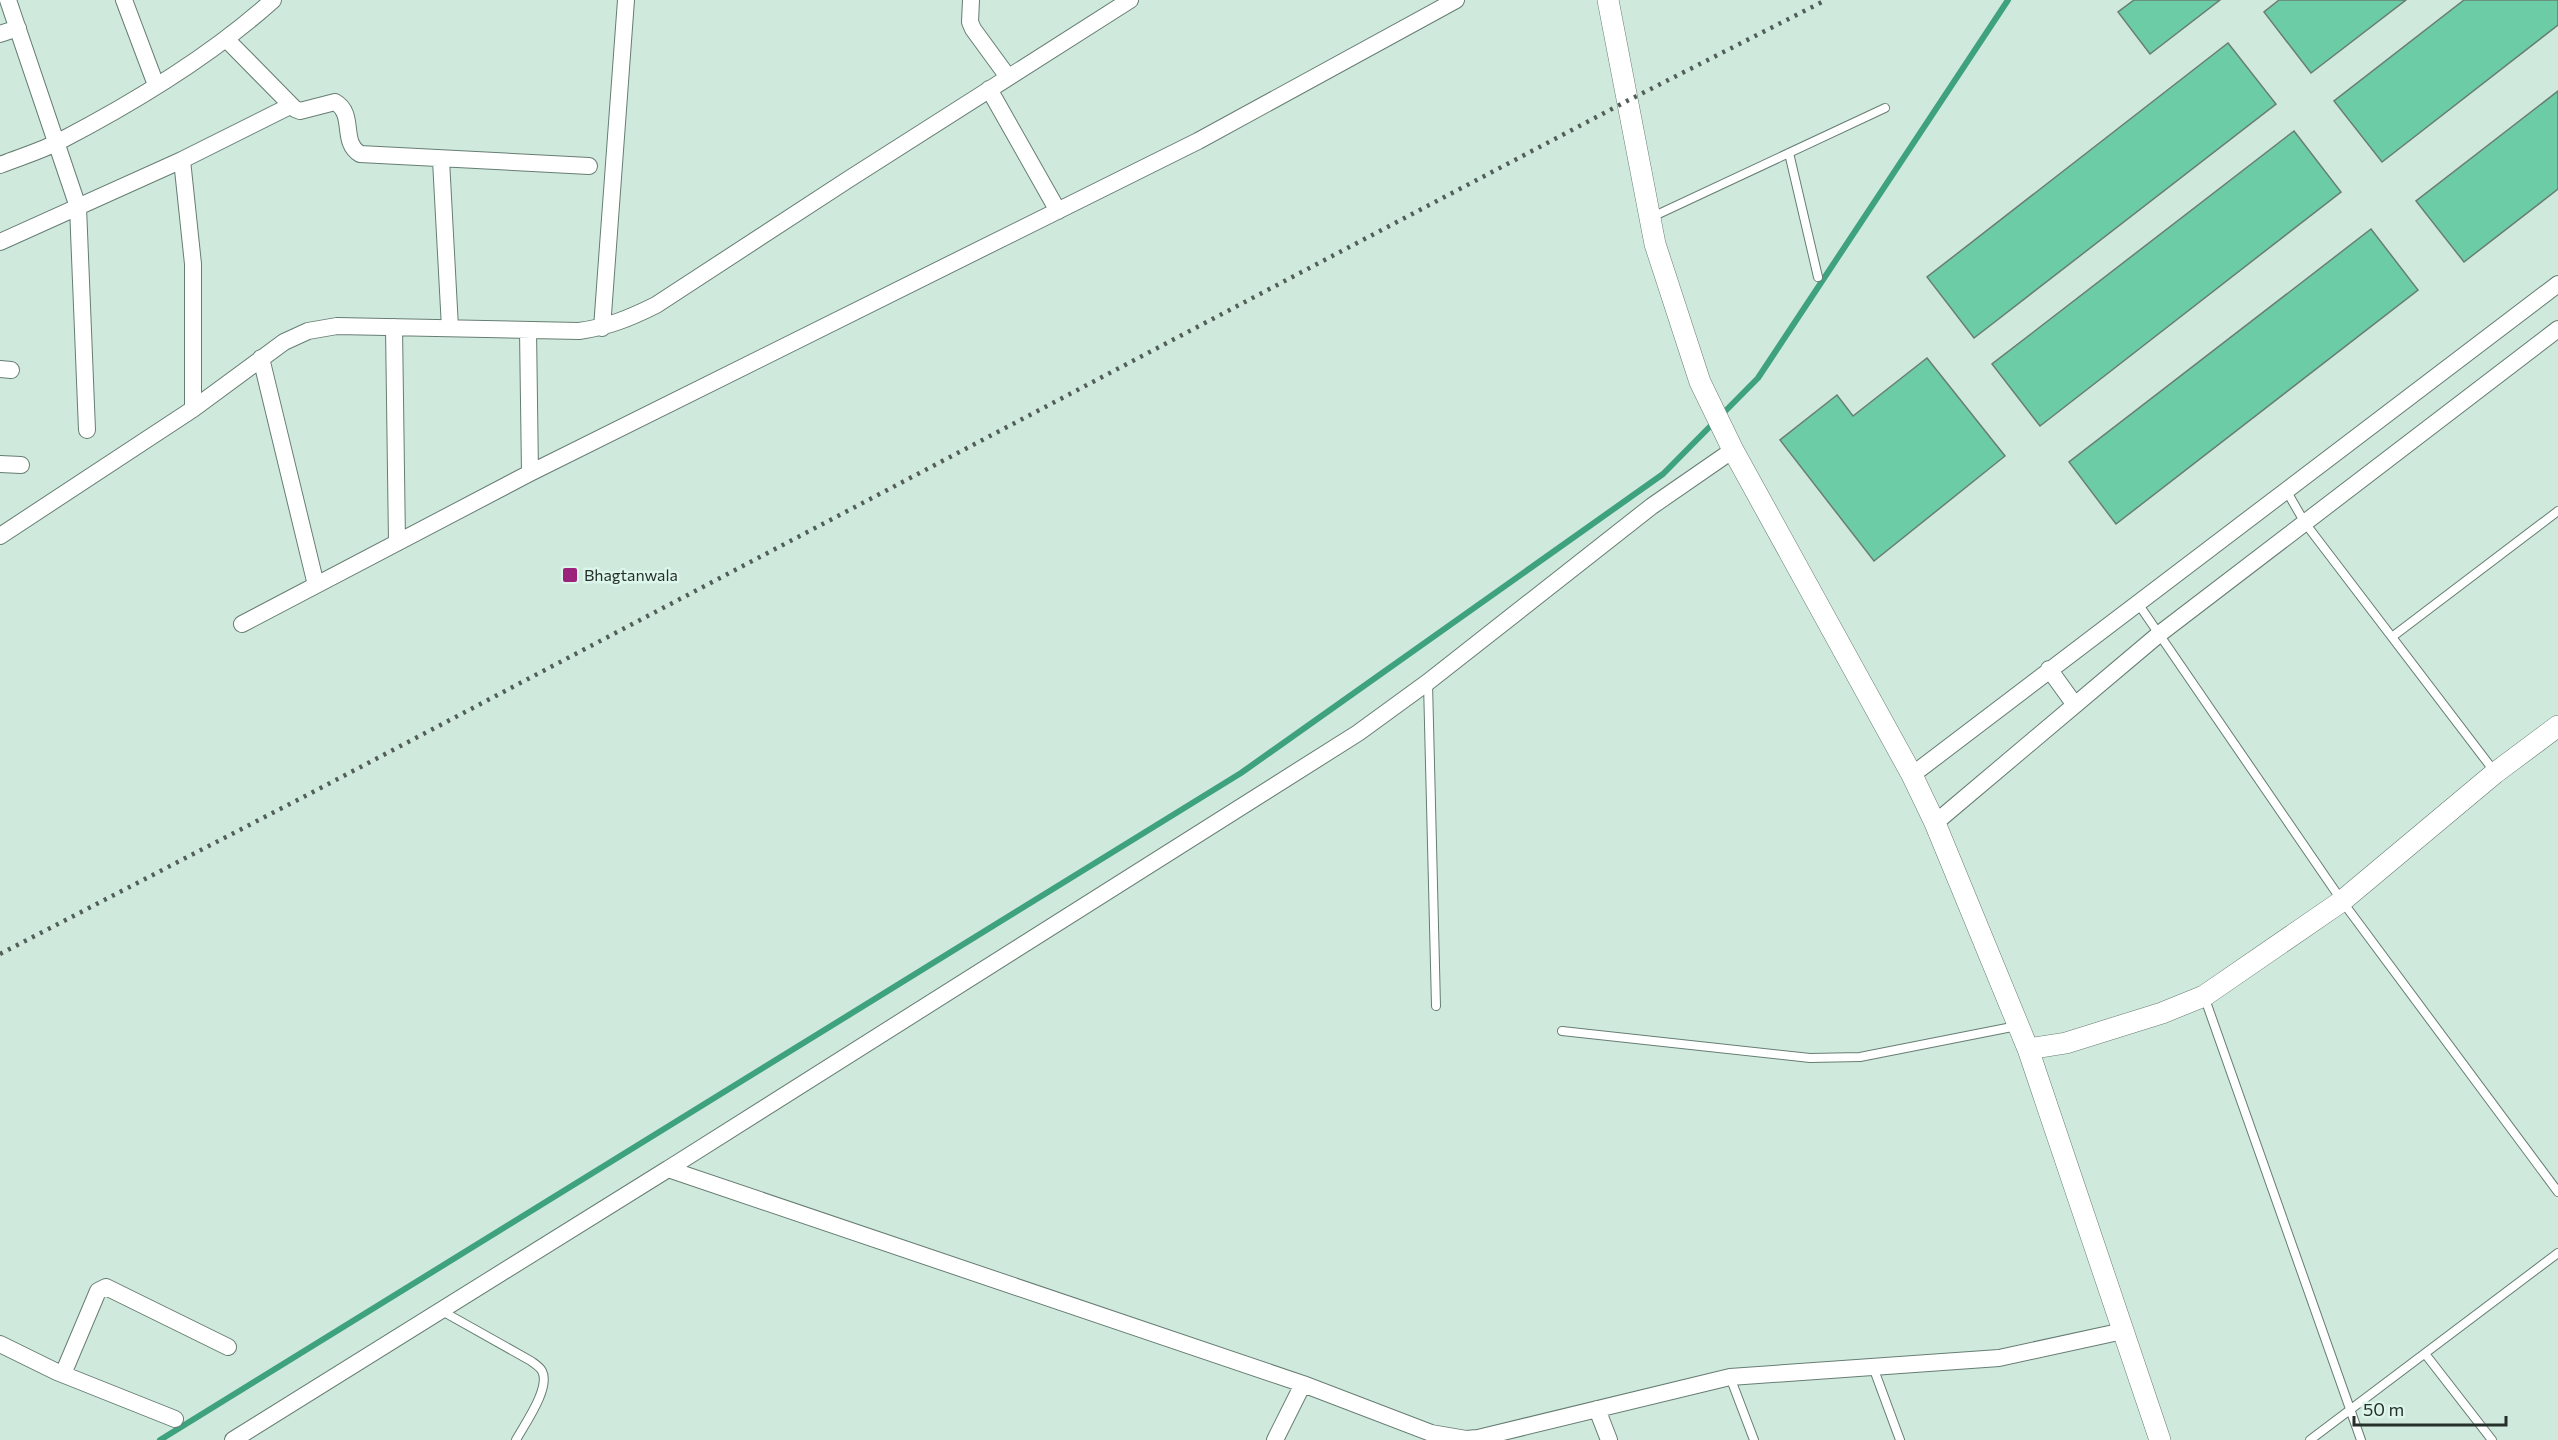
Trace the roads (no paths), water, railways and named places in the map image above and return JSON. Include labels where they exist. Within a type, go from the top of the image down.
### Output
[{"type":"street","points":[[8,0],[58,142],[78,207],[87,430]]},
{"type":"street","points":[[124,0],[156,85]]},
{"type":"street","points":[[0,165],[58,142],[156,85],[227,40],[273,0]]},
{"type":"street","points":[[602,328],[626,0]]},
{"type":"street","points":[[971,0],[970,22],[973,29],[1008,77]]},
{"type":"street","points":[[0,536],[193,409],[261,358],[308,331],[337,326],[579,331],[623,322],[656,305],[1008,77],[1108,6],[1130,0]]},
{"type":"street","points":[[242,624],[531,473],[1198,141],[1456,0]]},
{"type":"street","points":[[1608,0],[1655,244],[1700,382],[1730,445],[1912,775],[1935,823],[2028,1050],[2160,1440]]},
{"type":"street","points":[[0,34],[18,28]]},
{"type":"street","points":[[227,40],[290,106],[300,111],[327,103],[335,102],[340,105],[346,113],[350,144],[360,154],[589,166]]},
{"type":"street","points":[[989,89],[1058,211]]},
{"type":"street","points":[[0,242],[182,160],[290,106]]},
{"type":"street","points":[[182,160],[193,264],[193,409]]},
{"type":"street","points":[[441,160],[450,328]]},
{"type":"street","points":[[1912,775],[2558,284]]},
{"type":"street","points":[[394,327],[397,543]]},
{"type":"street","points":[[1935,823],[2158,635],[2558,329]]},
{"type":"street","points":[[528,330],[531,473]]},
{"type":"street","points":[[261,358],[316,585]]},
{"type":"street","points":[[232,1440],[1300,772],[1428,682],[1730,445]]},
{"type":"street","points":[[0,464],[21,465]]},
{"type":"street","points":[[2049,669],[2076,705]]},
{"type":"street","points":[[2028,1050],[2066,1043],[2162,1014],[2204,996],[2342,901],[2495,772],[2558,726]]},
{"type":"street","points":[[668,1169],[1304,1384],[1431,1433],[1466,1439],[1730,1377],[1999,1358],[2123,1331]]},
{"type":"street","points":[[63,1374],[98,1291],[106,1287],[228,1347]]},
{"type":"street","points":[[0,1344],[63,1374],[175,1419]]},
{"type":"street","points":[[1275,1440],[1304,1384]]},
{"type":"street","points":[[1597,1409],[1609,1440]]},
{"type":"lane","points":[[1650,218],[1885,108]]},
{"type":"lane","points":[[1789,153],[1818,278]]},
{"type":"lane","points":[[2286,490],[2305,523],[2495,772]]},
{"type":"lane","points":[[2392,638],[2558,511]]},
{"type":"lane","points":[[2137,602],[2342,901],[2558,1192]]},
{"type":"lane","points":[[1428,682],[1436,1006]]},
{"type":"lane","points":[[2204,996],[2361,1440]]},
{"type":"lane","points":[[1562,1031],[1810,1058],[1836,1058],[1860,1057],[2018,1026]]},
{"type":"lane","points":[[2310,1440],[2558,1253]]},
{"type":"lane","points":[[441,1310],[531,1361],[542,1370],[544,1380],[538,1400],[516,1440]]},
{"type":"lane","points":[[2426,1354],[2492,1440]]},
{"type":"lane","points":[[1873,1367],[1900,1440]]},
{"type":"lane","points":[[1730,1377],[1754,1440]]},
{"type":"waterway","points":[[160,1440],[1241,773],[1663,474],[1758,378],[2008,0]]},
{"type":"railway","points":[[0,954],[313,792],[1627,101],[1826,0]]},
{"type":"place","name":"Bhagtanwala","points":[[570,575]]}]
